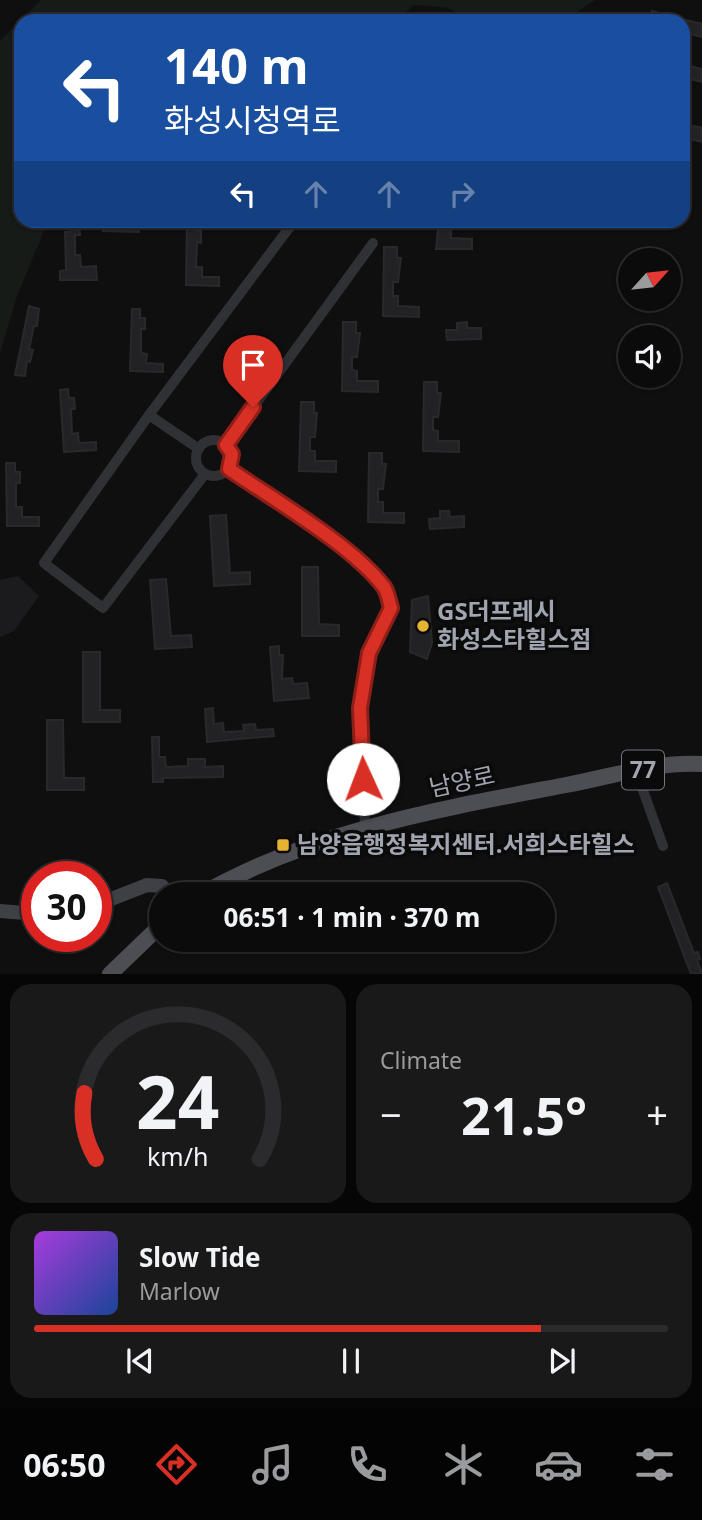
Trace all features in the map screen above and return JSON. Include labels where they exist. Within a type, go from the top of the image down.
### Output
[{"type":"main road","name":"남양로","points":[[227,882],[276,858],[365,826],[636,771],[685,763],[702,764]]},
{"type":"main road","points":[[110,974],[149,937]]},
{"type":"street","points":[[205,474],[103,608],[44,563],[149,415],[289,228]]},
{"type":"street","points":[[226,445],[373,243]]},
{"type":"street","points":[[149,415],[199,449]]},
{"type":"street","points":[[209,440],[226,445],[232,454],[229,469],[215,476],[205,474],[197,463],[199,449],[209,440]]},
{"type":"street","points":[[229,469],[319,531],[386,590],[391,608],[369,653],[360,708],[365,826]]},
{"type":"street","points":[[636,771],[663,846]]},
{"type":"street","points":[[112,899],[149,885]]},
{"type":"street","points":[[0,911],[21,913]]},
{"type":"shaded area","points":[[41,0],[595,0],[574,14],[459,14],[448,8],[414,5],[403,14],[27,14]]},
{"type":"shaded area","points":[[14,27],[14,228],[45,228],[16,299],[0,353],[0,41]]},
{"type":"shaded area","points":[[18,576],[39,596],[14,631],[0,637],[0,580]]},
{"type":"building","points":[[690,21],[702,24],[702,37],[690,34]]},
{"type":"building","points":[[690,66],[702,69],[702,82],[690,79]]},
{"type":"building","points":[[690,125],[702,128],[702,142],[690,139]]},
{"type":"building","points":[[70,228],[79,228],[80,235],[75,235],[75,255],[80,255],[81,267],[96,266],[97,280],[60,280],[60,271],[66,270],[65,232],[70,232]]},
{"type":"building","points":[[103,228],[139,228],[139,232],[103,231]]},
{"type":"building","points":[[187,228],[196,228],[196,231],[201,231],[201,243],[197,242],[196,267],[202,267],[202,277],[219,277],[219,286],[186,285]]},
{"type":"building","points":[[438,228],[451,228],[451,238],[472,239],[472,249],[436,249]]},
{"type":"building","points":[[384,247],[397,247],[397,258],[401,258],[398,282],[393,282],[393,296],[398,296],[398,306],[419,307],[419,317],[383,316]]},
{"type":"building","points":[[29,306],[39,309],[37,326],[34,326],[29,349],[33,350],[30,362],[27,361],[25,376],[15,375]]},
{"type":"building","points":[[132,309],[140,309],[140,318],[145,318],[145,329],[141,329],[141,353],[147,354],[146,363],[163,364],[163,372],[130,371]]},
{"type":"building","points":[[343,322],[356,322],[356,333],[360,333],[357,357],[352,357],[352,370],[357,371],[357,381],[378,381],[378,392],[342,391]]},
{"type":"building","points":[[467,322],[467,328],[481,328],[481,339],[447,340],[446,330],[457,330],[457,323]]},
{"type":"building","points":[[424,382],[437,382],[437,393],[441,393],[438,417],[433,417],[433,430],[438,431],[438,441],[459,441],[459,452],[423,451]]},
{"type":"building","points":[[68,389],[69,398],[74,398],[75,409],[71,409],[72,434],[78,433],[79,443],[96,442],[96,450],[64,452],[60,390]]},
{"type":"building","points":[[301,402],[314,402],[314,413],[317,413],[315,437],[310,437],[310,451],[315,451],[315,461],[336,461],[336,472],[299,471]]},
{"type":"building","points":[[369,453],[382,453],[382,464],[386,464],[383,489],[378,489],[378,502],[383,502],[383,513],[404,513],[404,523],[368,522]]},
{"type":"building","points":[[6,463],[15,463],[15,472],[20,472],[20,483],[16,483],[16,507],[22,507],[22,517],[39,517],[39,526],[7,526]]},
{"type":"building","points":[[440,511],[449,511],[450,517],[464,516],[464,527],[430,529],[429,519],[440,518]]},
{"type":"building","points":[[226,515],[230,573],[250,572],[250,584],[214,586],[210,516]]},
{"type":"building","points":[[302,567],[318,567],[319,624],[339,625],[339,636],[302,636]]},
{"type":"building","points":[[166,579],[171,636],[191,635],[192,647],[155,649],[150,580]]},
{"type":"building","name":"GS더프레시 화성스타힐스점","points":[[428,596],[432,643],[427,659],[410,652],[412,600]]},
{"type":"building","points":[[279,646],[279,655],[283,655],[282,679],[292,678],[293,684],[307,683],[309,698],[274,701],[270,647]]},
{"type":"building","points":[[83,652],[100,652],[100,710],[120,710],[120,722],[83,722]]},
{"type":"building","points":[[213,708],[214,724],[223,723],[224,732],[244,731],[243,725],[255,724],[256,730],[273,729],[274,736],[207,742],[205,709]]},
{"type":"building","points":[[47,720],[63,720],[64,778],[84,778],[84,790],[47,790]]},
{"type":"building","points":[[152,737],[159,737],[159,757],[165,757],[166,767],[188,766],[188,759],[205,759],[205,767],[223,766],[223,777],[163,778],[163,782],[153,782]]},
{"type":"building","points":[[667,883],[694,953],[698,952],[700,959],[697,960],[702,974],[691,974],[658,887]]},
{"type":"place","name":"GS더프레시 화성스타힐스점","points":[[423,626]]},
{"type":"place","name":"남양읍행정복지센터.서희스타힐스","points":[[283,845]]},
{"type":"route","points":[[253,407],[226,445],[232,454],[229,469],[319,531],[369,572],[386,590],[391,608],[369,653],[360,708],[363,779]]}]
